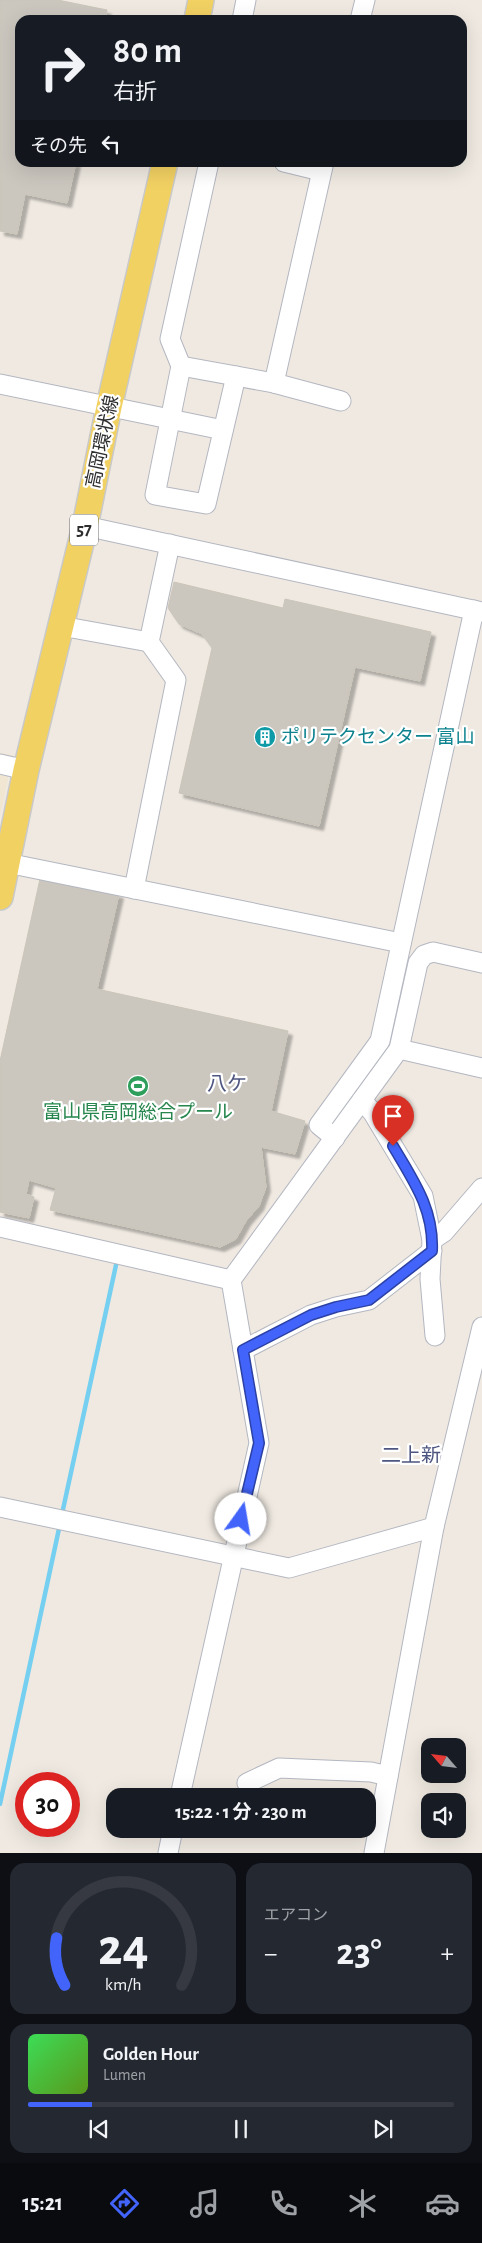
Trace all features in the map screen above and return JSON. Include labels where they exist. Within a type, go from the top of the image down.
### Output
[{"type":"main road","points":[[198,15],[201,0]]},
{"type":"main road","name":"高岡環状線","points":[[0,897],[26,770],[86,526],[109,407],[164,167]]},
{"type":"street","points":[[243,15],[246,0]]},
{"type":"street","points":[[361,15],[365,0]]},
{"type":"street","points":[[208,167],[170,339],[181,366],[155,495],[206,504],[236,376]]},
{"type":"street","points":[[274,383],[323,167]]},
{"type":"street","points":[[181,366],[274,383],[341,401]]},
{"type":"street","points":[[0,384],[224,430]]},
{"type":"street","points":[[86,526],[478,611],[380,1041],[319,1125],[335,1138]]},
{"type":"street","points":[[149,642],[170,544]]},
{"type":"street","points":[[61,626],[149,642],[176,680],[134,888]]},
{"type":"street","points":[[0,764],[26,770]]},
{"type":"street","points":[[7,863],[401,943]]},
{"type":"street","points":[[182,1788],[259,1443],[230,1280],[399,1049],[418,963],[424,955],[433,952],[482,964]]},
{"type":"street","points":[[399,1049],[482,1068]]},
{"type":"street","points":[[362,1100],[423,1196],[432,1246],[430,1279],[435,1336]]},
{"type":"street","points":[[243,1350],[311,1315],[369,1300],[432,1246],[482,1188]]},
{"type":"street","points":[[0,1227],[230,1280]]},
{"type":"street","points":[[374,1853],[434,1527],[482,1327]]},
{"type":"street","points":[[0,1507],[289,1568],[434,1527]]},
{"type":"street","points":[[247,1783],[279,1768],[362,1772],[388,1776]]},
{"type":"street","points":[[168,1853],[171,1838]]},
{"type":"shaded area","points":[[0,753],[13,755],[0,816]]},
{"type":"building","points":[[0,0],[58,0],[107,10],[106,15],[15,15],[15,167],[75,167],[67,203],[25,194],[17,234],[0,231]]},
{"type":"building","name":"ポリテクセンター 富山","points":[[174,582],[283,608],[285,599],[431,632],[420,681],[355,667],[319,826],[179,793],[212,648],[202,634],[179,624],[168,608]]},
{"type":"building","name":"富山県高岡総合プール","points":[[40,879],[119,894],[97,989],[288,1031],[271,1111],[305,1121],[295,1154],[261,1147],[266,1187],[259,1206],[246,1221],[236,1239],[220,1247],[50,1210],[56,1188],[29,1180],[26,1194],[34,1197],[29,1218],[0,1212],[0,1061]]},
{"type":"waterway","points":[[62,1514],[116,1265]]},
{"type":"waterway","points":[[0,1804],[60,1524]]},
{"type":"place","name":"ポリテクセンター 富山","points":[[265,737]]},
{"type":"place","name":"富山県高岡総合プール","points":[[138,1086]]},
{"type":"district","name":"八ケ","points":[[227,1084]]},
{"type":"district","name":"二上新","points":[[411,1456]]},
{"type":"route","points":[[241,1519],[259,1443],[243,1350],[311,1315],[324,1310],[369,1300],[432,1251],[432,1240],[423,1196],[393,1146]]}]
